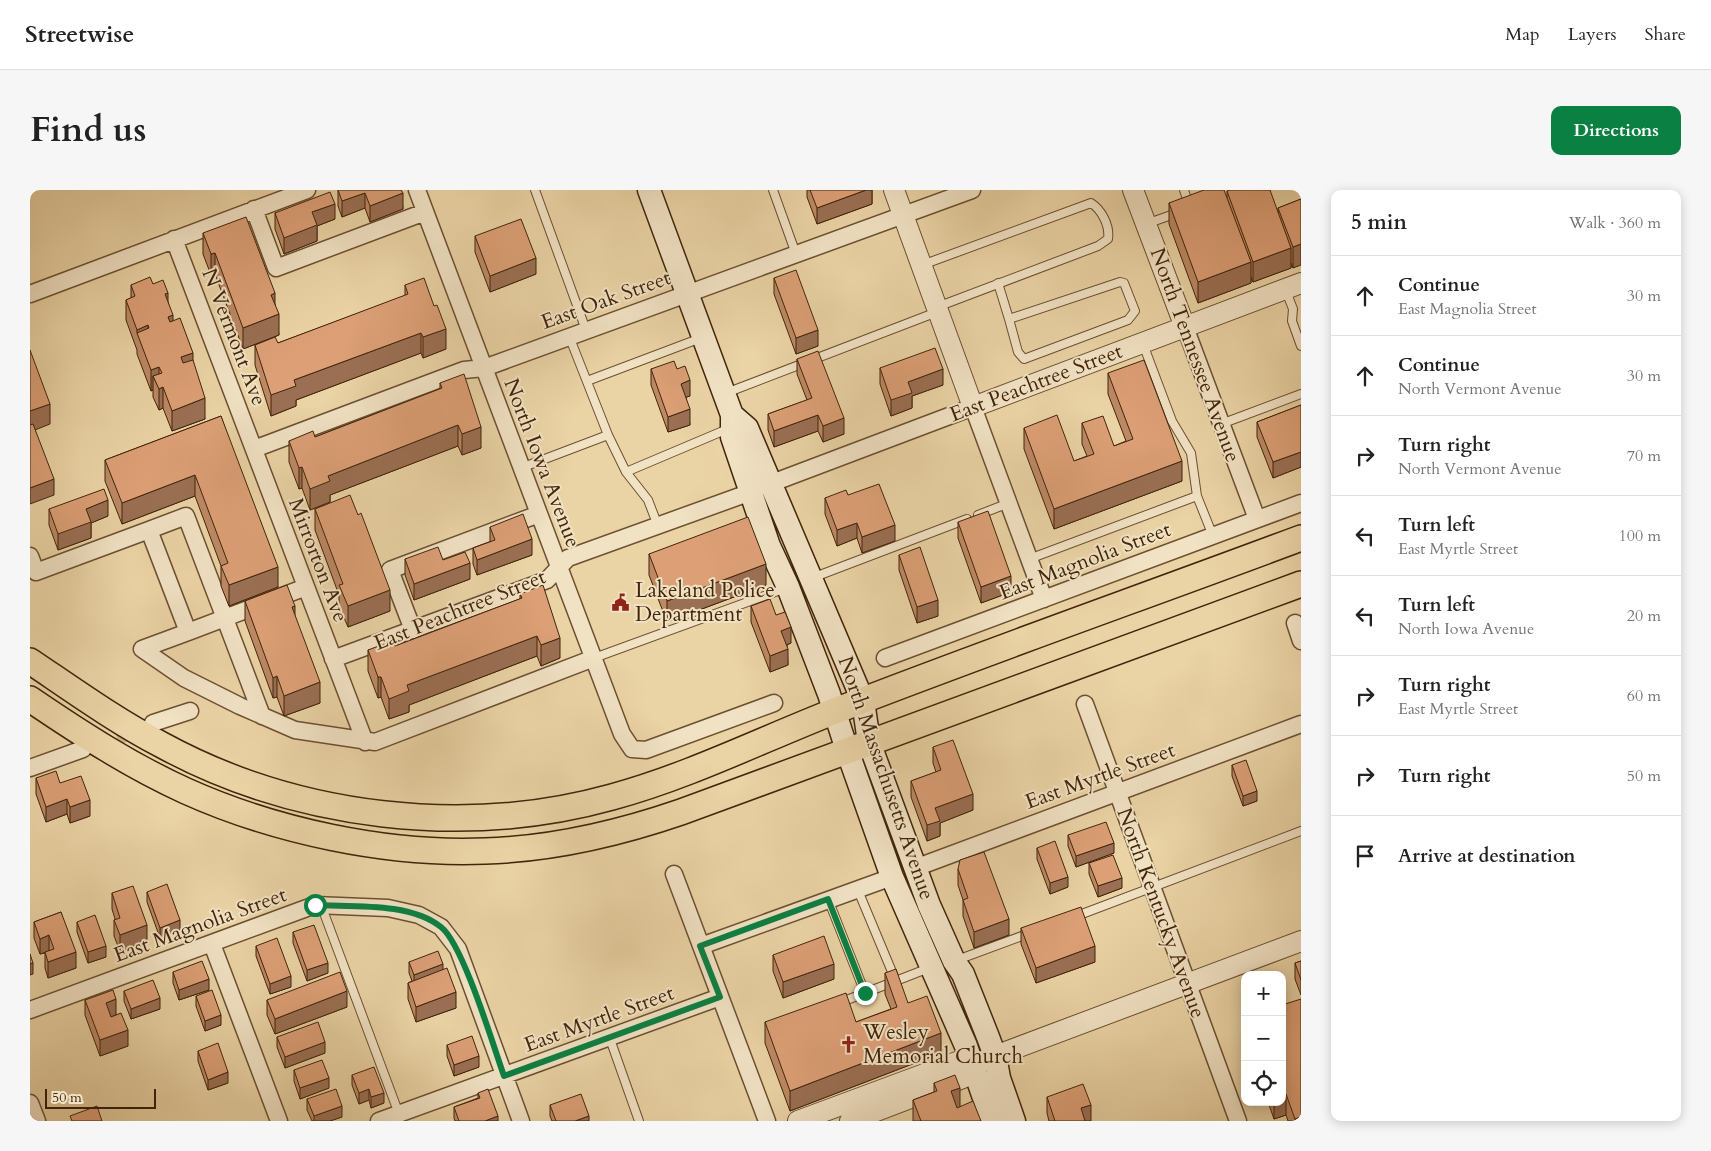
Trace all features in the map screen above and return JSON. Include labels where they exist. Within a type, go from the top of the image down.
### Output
[{"type":"main road","name":"North Massachusetts Avenue","points":[[649,190],[724,394],[732,421],[732,437],[769,546],[788,587],[834,712],[858,746],[915,868],[954,961],[963,974],[995,1056],[999,1078],[1014,1121]]},
{"type":"main road","name":"North Massachusetts Avenue","points":[[732,421],[747,428],[772,483],[863,701],[858,746],[892,877],[930,968],[966,1046],[992,1121]]},
{"type":"main road","points":[[30,661],[120,722],[165,747],[216,770],[267,789],[316,802],[367,811],[416,816],[468,818],[515,814],[563,808],[609,798],[655,784],[834,712],[1301,538]]},
{"type":"main road","points":[[30,699],[99,745],[140,768],[187,791],[284,826],[336,837],[438,851],[525,848],[613,833],[681,812],[1301,584]]},
{"type":"street","points":[[30,294],[307,190]]},
{"type":"street","name":"North Iowa Avenue","points":[[417,190],[622,734],[632,749],[646,750],[774,703]]},
{"type":"street","points":[[894,190],[1044,599]]},
{"type":"street","name":"East Oak Street","points":[[254,449],[464,370],[484,368],[972,190]]},
{"type":"street","name":"North Tennessee Avenue","points":[[1133,190],[1257,519]]},
{"type":"street","points":[[254,209],[276,268],[425,212]]},
{"type":"street","name":"N Vermont Ave","points":[[174,239],[254,449]]},
{"type":"street","name":"East Peachtree Street","points":[[772,483],[1293,286]]},
{"type":"street","name":"Mirrorton Ave","points":[[254,449],[365,742]]},
{"type":"street","name":"East Peachtree Street","points":[[333,659],[547,580],[568,558],[751,492]]},
{"type":"street","name":"East Magnolia Street","points":[[885,658],[1301,503]]},
{"type":"street","points":[[413,630],[390,570],[538,514]]},
{"type":"street","points":[[30,556],[36,572],[186,516],[262,716]]},
{"type":"street","points":[[149,530],[188,632]]},
{"type":"street","points":[[306,587],[142,649],[184,678],[295,730],[365,742],[375,742],[389,738],[446,713],[594,658]]},
{"type":"street","points":[[1295,623],[1301,641]]},
{"type":"street","name":"North Kentucky Avenue","points":[[1085,704],[1238,1121]]},
{"type":"street","points":[[153,723],[190,711]]},
{"type":"street","name":"East Myrtle Street","points":[[915,868],[1301,724]]},
{"type":"street","points":[[30,768],[83,749]]},
{"type":"street","points":[[674,874],[767,1121]]},
{"type":"street","points":[[700,946],[892,877]]},
{"type":"street","name":"East Magnolia Street","points":[[30,1010],[315,905],[388,908],[419,915],[441,927],[458,949],[521,1121]]},
{"type":"street","points":[[850,1121],[893,1109],[963,1078],[972,1066],[995,1056],[1301,941]]},
{"type":"street","points":[[212,944],[279,1121]]},
{"type":"street","name":"East Myrtle Street","points":[[379,1121],[401,1117],[504,1076],[610,1039],[720,997]]},
{"type":"street","points":[[798,1121],[957,1062],[972,1066]]},
{"type":"street","points":[[30,1103],[37,1121]]},
{"type":"lane","points":[[535,190],[586,330]]},
{"type":"lane","points":[[773,190],[796,254]]},
{"type":"lane","points":[[1146,224],[1195,208],[1184,190]]},
{"type":"lane","points":[[724,394],[938,309],[998,283],[1098,246],[1108,239],[1109,233],[1100,208],[1091,203],[922,265]]},
{"type":"lane","points":[[998,283],[1018,352],[1024,358],[1128,320],[1135,311],[1124,283],[1120,282],[1009,319]]},
{"type":"lane","points":[[1293,286],[1292,321],[1301,346]]},
{"type":"lane","points":[[570,336],[608,435],[626,472],[648,500],[658,526]]},
{"type":"lane","points":[[586,380],[703,337]]},
{"type":"lane","points":[[1143,343],[1172,421],[1191,453],[1197,496],[1212,536]]},
{"type":"lane","points":[[1220,424],[1301,394]]},
{"type":"lane","points":[[626,472],[732,421]]},
{"type":"lane","points":[[521,468],[608,435]]},
{"type":"lane","points":[[1029,559],[1197,496]]},
{"type":"lane","points":[[811,578],[1009,503]]},
{"type":"lane","points":[[594,658],[788,587]]},
{"type":"lane","points":[[1061,921],[1301,831]]},
{"type":"lane","points":[[857,888],[896,981]]},
{"type":"lane","points":[[828,899],[865,993]]},
{"type":"lane","points":[[321,905],[401,1117]]},
{"type":"lane","points":[[954,961],[1036,931]]},
{"type":"lane","points":[[830,1007],[930,968]]},
{"type":"lane","points":[[610,1039],[639,1121]]},
{"type":"building","points":[[338,190],[401,190],[403,193],[370,206],[365,193],[342,201]]},
{"type":"building","points":[[810,190],[866,190],[817,208]]},
{"type":"building","points":[[1204,190],[1224,190],[1251,262],[1198,282],[1169,203]]},
{"type":"building","points":[[1270,190],[1291,248],[1253,262],[1227,191]]},
{"type":"building","points":[[330,192],[335,204],[312,212],[317,225],[284,238],[275,213]]},
{"type":"building","points":[[1301,199],[1301,244],[1293,247],[1278,208]]},
{"type":"building","points":[[246,217],[275,293],[271,295],[279,314],[243,328],[215,253],[211,254],[203,233]]},
{"type":"building","points":[[521,219],[536,258],[490,276],[475,236]]},
{"type":"building","points":[[796,270],[818,330],[796,338],[774,278]]},
{"type":"building","points":[[150,277],[153,284],[163,280],[168,293],[165,294],[173,315],[168,317],[170,322],[180,318],[193,353],[181,357],[183,363],[193,360],[205,398],[172,411],[163,387],[159,389],[153,376],[162,373],[159,367],[151,370],[137,333],[149,328],[148,325],[137,330],[126,300],[135,296],[131,285]]},
{"type":"building","points":[[424,278],[434,306],[437,305],[446,329],[423,337],[421,333],[294,380],[296,386],[271,395],[255,345],[275,337],[278,343],[408,294],[405,285]]},
{"type":"building","points":[[935,348],[943,369],[908,382],[912,393],[891,400],[880,368]]},
{"type":"building","points":[[30,350],[50,404],[30,411]]},
{"type":"building","points":[[818,351],[844,418],[823,426],[818,415],[774,431],[768,414],[812,398],[797,359]]},
{"type":"building","points":[[1144,360],[1182,461],[1054,509],[1024,428],[1057,415],[1074,461],[1094,454],[1082,423],[1103,416],[1114,446],[1133,439],[1108,373]]},
{"type":"building","points":[[674,361],[677,369],[685,366],[690,380],[681,384],[690,409],[668,417],[651,369]]},
{"type":"building","points":[[464,374],[481,427],[462,434],[458,425],[328,476],[330,481],[310,489],[302,467],[299,468],[289,441],[313,431],[315,437],[442,388],[440,383]]},
{"type":"building","points":[[1301,405],[1301,452],[1273,462],[1257,422]]},
{"type":"building","points":[[221,416],[278,567],[229,585],[221,566],[228,563],[195,475],[122,503],[105,460]]},
{"type":"building","points":[[33,424],[54,479],[30,488],[30,425]]},
{"type":"building","points":[[879,484],[895,525],[862,537],[857,523],[837,530],[825,498],[846,490],[848,495]]},
{"type":"building","points":[[104,489],[108,500],[86,509],[91,522],[58,534],[49,509]]},
{"type":"building","points":[[350,495],[358,515],[361,513],[390,590],[348,606],[339,585],[343,584],[315,509]]},
{"type":"building","points":[[988,511],[1011,576],[981,587],[958,522]]},
{"type":"building","points":[[523,514],[532,539],[477,560],[473,548],[495,540],[490,527]]},
{"type":"building","points":[[748,517],[766,564],[667,601],[649,554]]},
{"type":"building","points":[[438,547],[443,560],[465,552],[470,563],[414,584],[405,559]]},
{"type":"building","points":[[920,547],[938,600],[917,607],[899,555]]},
{"type":"building","points":[[287,585],[295,606],[292,607],[320,682],[284,696],[277,676],[273,678],[245,601]]},
{"type":"building","points":[[543,585],[560,638],[541,645],[537,636],[407,685],[409,691],[389,699],[368,650],[392,641],[395,646],[522,598],[520,594]]},
{"type":"building","points":[[770,599],[776,615],[785,612],[791,627],[781,631],[788,649],[770,656],[751,606]]},
{"type":"building","points":[[953,740],[973,794],[935,808],[940,821],[927,825],[911,781],[941,770],[933,747]]},
{"type":"building","points":[[1246,760],[1257,791],[1243,796],[1232,765]]},
{"type":"building","points":[[56,771],[60,783],[81,776],[90,800],[70,807],[67,799],[46,807],[36,778]]},
{"type":"building","points":[[1106,822],[1114,843],[1076,856],[1068,835]]},
{"type":"building","points":[[1055,841],[1068,877],[1050,883],[1037,848]]},
{"type":"building","points":[[984,852],[1009,919],[974,932],[963,900],[968,898],[958,869],[960,860]]},
{"type":"building","points":[[1113,855],[1122,878],[1098,886],[1089,863]]},
{"type":"building","points":[[167,884],[180,920],[160,928],[147,892]]},
{"type":"building","points":[[133,886],[147,925],[120,935],[114,920],[120,918],[112,893]]},
{"type":"building","points":[[1081,907],[1095,946],[1036,968],[1021,928]]},
{"type":"building","points":[[61,912],[76,952],[48,962],[45,952],[54,949],[49,935],[40,939],[34,922]]},
{"type":"building","points":[[95,915],[106,946],[88,952],[77,922]]},
{"type":"building","points":[[314,925],[328,963],[307,970],[293,932]]},
{"type":"building","points":[[824,936],[834,964],[783,982],[773,955]]},
{"type":"building","points":[[277,938],[291,976],[270,984],[256,946]]},
{"type":"building","points":[[438,951],[443,964],[414,975],[409,962]]},
{"type":"building","points":[[202,961],[209,979],[179,990],[173,972]]},
{"type":"building","points":[[1301,961],[1301,980],[1295,963]]},
{"type":"building","points":[[447,968],[456,992],[416,1007],[408,983]]},
{"type":"building","points":[[896,969],[908,1003],[927,996],[941,1033],[790,1091],[765,1022],[846,993],[856,1022],[897,1007],[885,973]]},
{"type":"building","points":[[340,972],[347,991],[275,1019],[267,1000]]},
{"type":"building","points":[[153,980],[160,998],[131,1009],[124,991]]},
{"type":"building","points":[[113,990],[116,999],[106,1003],[111,1017],[121,1013],[128,1030],[100,1040],[85,1000]]},
{"type":"building","points":[[212,990],[221,1015],[205,1021],[196,996]]},
{"type":"building","points":[[1301,999],[1301,1120],[1300,1117],[1295,1119],[1286,1094],[1286,1004]]},
{"type":"building","points":[[318,1022],[325,1042],[285,1057],[277,1037]]},
{"type":"building","points":[[472,1036],[479,1056],[454,1065],[447,1045]]},
{"type":"building","points":[[218,1043],[228,1072],[208,1080],[198,1051]]},
{"type":"building","points":[[322,1060],[329,1078],[300,1088],[294,1070]]},
{"type":"building","points":[[374,1067],[384,1093],[371,1097],[369,1089],[359,1093],[352,1075]]},
{"type":"building","points":[[955,1075],[960,1088],[951,1091],[957,1108],[973,1101],[981,1121],[921,1121],[913,1100],[937,1091],[934,1083]]},
{"type":"building","points":[[1083,1084],[1091,1105],[1081,1108],[1085,1121],[1055,1121],[1047,1097]]},
{"type":"building","points":[[336,1089],[342,1106],[314,1116],[307,1099]]},
{"type":"building","points":[[488,1089],[498,1116],[485,1121],[459,1121],[454,1107],[480,1098],[478,1093]]},
{"type":"building","points":[[581,1094],[589,1116],[575,1121],[556,1121],[550,1105]]},
{"type":"building","points":[[97,1106],[102,1121],[72,1121],[70,1116]]},
{"type":"tunnel","points":[[94,745],[142,728]]},
{"type":"place","name":"Lakeland Police Department","points":[[621,602]]},
{"type":"place","name":"Wesley Memorial Church","points":[[849,1044]]},
{"type":"route","points":[[315,905],[388,908],[419,915],[441,927],[458,949],[504,1076],[610,1039],[720,997],[700,946],[828,899],[865,993]]}]
